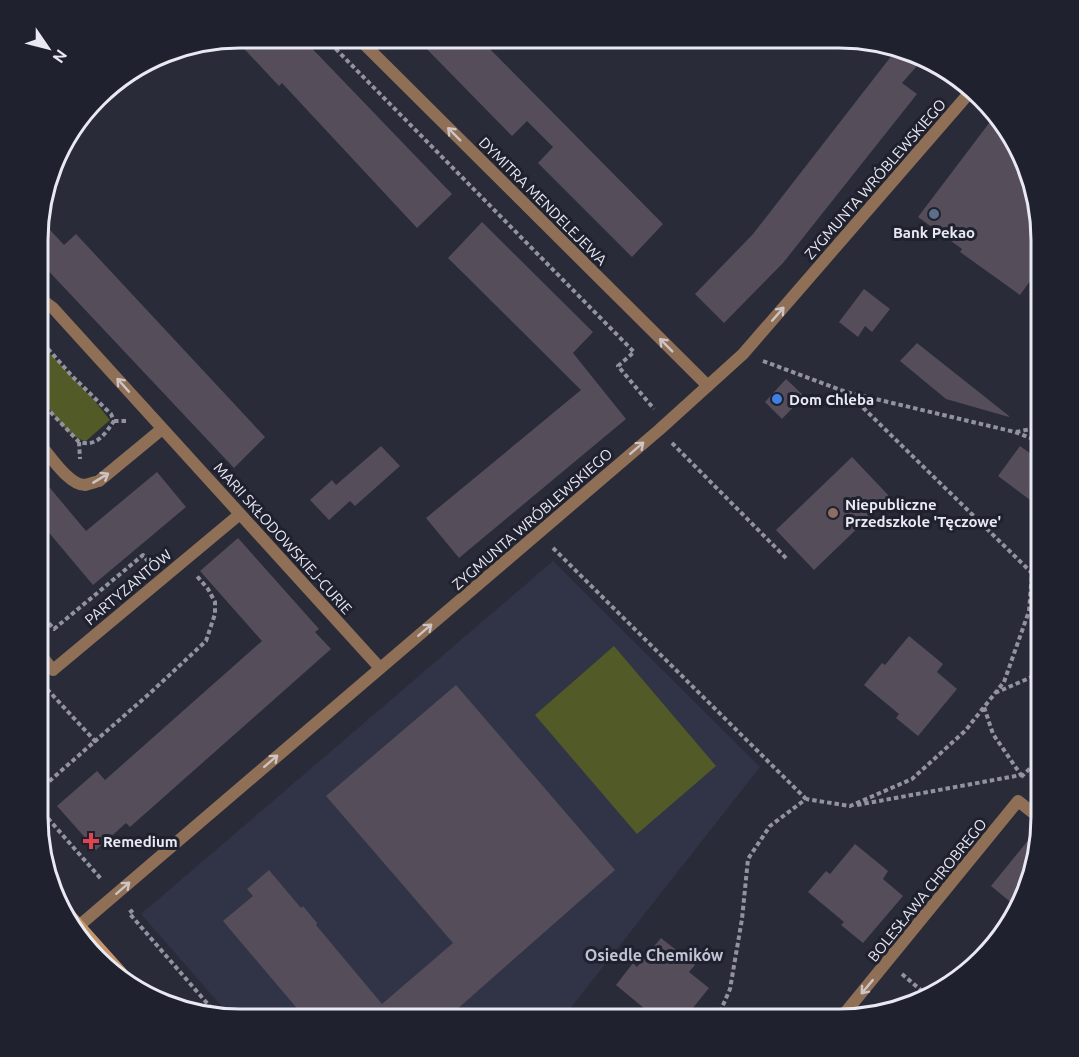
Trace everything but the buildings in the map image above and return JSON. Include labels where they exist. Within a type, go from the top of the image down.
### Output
[{"type":"street","name":"DYMITRA MENDELEJEWA","points":[[368,48],[708,387]]},
{"type":"street","name":"ZYGMUNTA WRÓBLEWSKIEGO","points":[[81,924],[708,387],[743,354],[967,97]]},
{"type":"street","name":"MARII SKŁODOWSKIEJ-CURIE","points":[[48,304],[380,668]]},
{"type":"street","points":[[48,453],[69,477],[86,485],[99,481],[162,429]]},
{"type":"street","name":"PARTYZANTÓW","points":[[48,664],[53,670],[240,514]]},
{"type":"street","points":[[1018,801],[1031,811]]},
{"type":"street","name":"BOLESŁAWA CHROBREGO","points":[[848,1009],[1018,801]]},
{"type":"path","points":[[335,48],[634,352],[618,366],[663,426],[787,559]]},
{"type":"path","points":[[48,350],[111,414],[114,421],[101,439],[86,444],[72,437],[48,410]]},
{"type":"path","points":[[743,354],[846,392],[1015,432],[1031,438]]},
{"type":"path","points":[[846,392],[1031,573]]},
{"type":"path","points":[[1015,432],[1031,429]]},
{"type":"path","points":[[538,533],[806,799],[850,806],[1021,775],[1031,766]]},
{"type":"path","points":[[48,622],[54,629],[143,555],[162,578]]},
{"type":"path","points":[[48,783],[96,742],[206,641],[215,614],[215,602],[194,569]]},
{"type":"path","points":[[850,806],[912,779],[965,731],[1004,681],[1029,611],[1031,586]]},
{"type":"path","points":[[994,694],[1031,676]]},
{"type":"path","points":[[48,690],[96,742]]},
{"type":"path","points":[[984,707],[993,734],[1021,775],[1018,801]]},
{"type":"path","points":[[721,1009],[730,989],[742,919],[748,859],[770,826],[806,799]]},
{"type":"path","points":[[887,962],[921,990]]},
{"type":"path","points":[[184,977],[209,1006]]},
{"type":"shaded area","points":[[553,561],[760,767],[570,1009],[224,1008],[141,914]]},
{"type":"green space","points":[[48,351],[110,420],[86,441],[72,435],[48,407]]},
{"type":"green space","points":[[614,646],[716,766],[637,834],[535,715]]},
{"type":"place","name":"Bank Pekao","points":[[934,214]]},
{"type":"place","name":"Dom Chleba","points":[[777,399]]},
{"type":"place","name":"Niepubliczne Przedszkole 'Tęczowe'","points":[[833,513]]},
{"type":"place","name":"Remedium","points":[[91,841]]},
{"type":"district","name":"Osiedle Chemików","points":[[654,955]]}]
